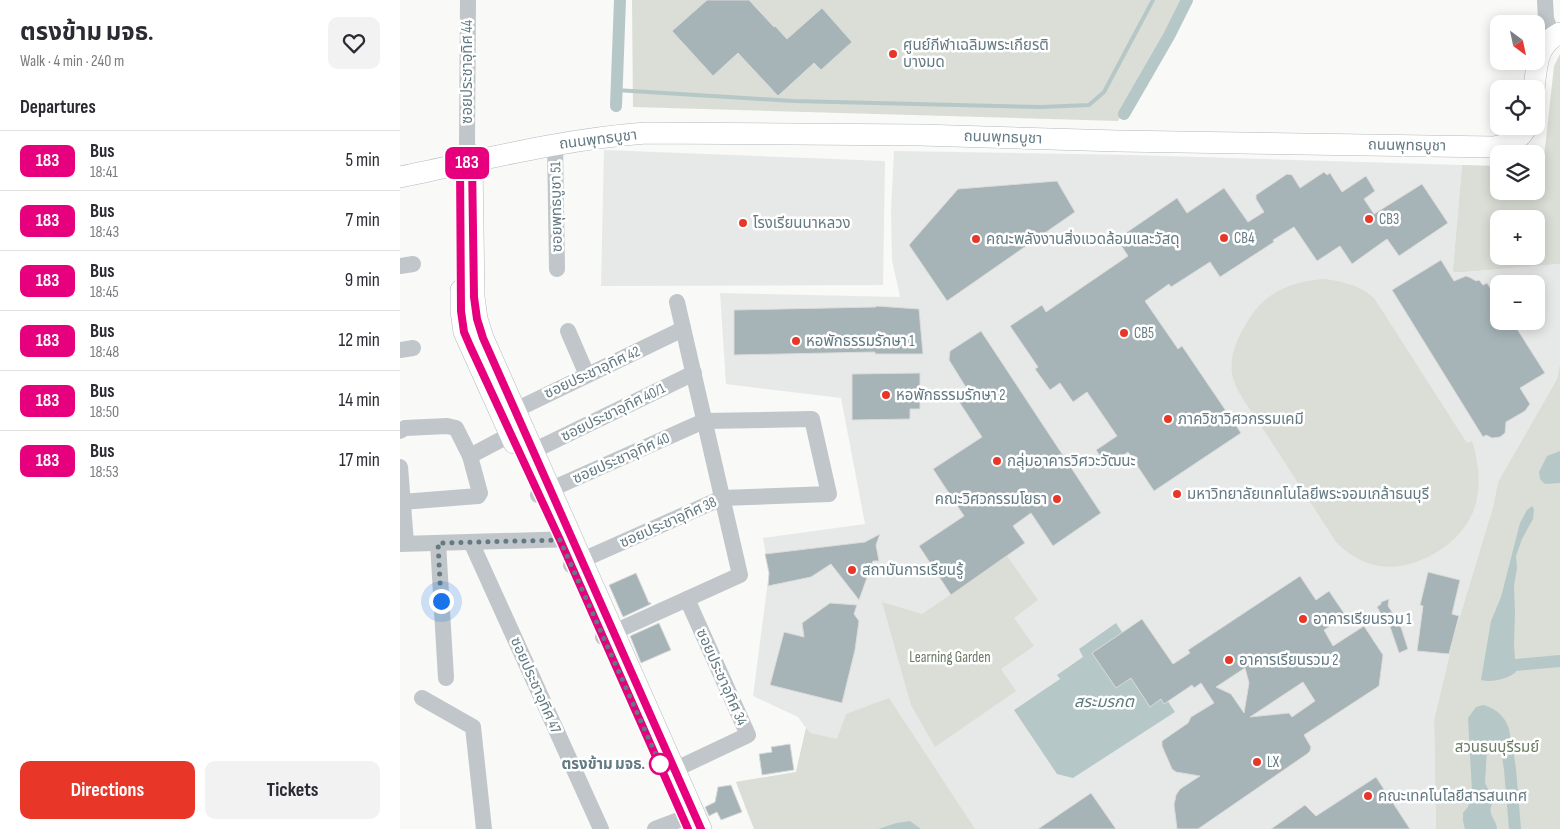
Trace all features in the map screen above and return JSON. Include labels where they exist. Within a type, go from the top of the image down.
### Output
[{"type":"main road","points":[[1535,80],[1538,59],[1542,48],[1557,35]]},
{"type":"main road","name":"ถนนพุทธบูชา","points":[[400,177],[466,157],[611,136],[681,133],[921,135],[1494,147],[1515,141],[1521,135]]},
{"type":"main road","points":[[466,157],[462,322],[464,332],[512,422],[566,539],[691,825]]},
{"type":"main road","points":[[512,422],[533,451],[544,492]]},
{"type":"main road","points":[[609,634],[674,770],[691,825]]},
{"type":"street","name":"ซอยประชาอุทิศ 44","points":[[466,157],[468,0]]},
{"type":"street","points":[[1544,0],[1546,19],[1557,35]]},
{"type":"street","name":"ซอยพุทธบูชา 51","points":[[555,144],[556,269]]},
{"type":"street","points":[[609,634],[740,575],[677,302]]},
{"type":"street","name":"ซอยประชาอุทิศ 42","points":[[470,456],[512,422],[587,375],[683,329]]},
{"type":"street","points":[[568,331],[587,375]]},
{"type":"street","name":"ซอยประชาอุทิศ 40/1","points":[[533,451],[694,372]]},
{"type":"street","name":"ซอยประชาอุทิศ 38","points":[[577,563],[722,498],[829,494],[812,419],[704,421]]},
{"type":"street","name":"ซอยประชาอุทิศ 40","points":[[544,492],[704,421]]},
{"type":"street","points":[[400,431],[405,428],[447,426],[458,430],[470,456],[480,492],[478,496],[402,502]]},
{"type":"street","points":[[400,466],[403,544],[566,539]]},
{"type":"street","name":"ซอยประชาอุทิศ 47","points":[[472,542],[601,829]]},
{"type":"street","points":[[438,543],[446,678]]},
{"type":"street","name":"ซอยประชาอุทิศ 34","points":[[674,770],[748,735],[687,599]]},
{"type":"street","points":[[422,698],[473,727],[484,829]]},
{"type":"street","points":[[655,829],[691,825]]},
{"type":"shaded area","name":"โรงเรียนนาหลวง","points":[[604,150],[885,161],[883,285],[601,286]]},
{"type":"shaded area","name":"มหาวิทยาลัยเทคโนโลยีพระจอมเกล้าธนบุรี","points":[[894,151],[1133,155],[1462,165],[1453,269],[1458,272],[1465,272],[1560,264],[1560,363],[1557,379],[1498,482],[1493,507],[1454,636],[1434,720],[1436,829],[754,829],[736,782],[796,772],[806,728],[798,717],[753,696],[769,573],[763,538],[865,524],[841,398],[726,384],[720,293],[900,297],[892,260],[891,210]]},
{"type":"green space","name":"ศูนย์กีฬาเฉลิมพระเกียรติ บางมด","points":[[632,0],[1182,0],[1118,121],[633,107]]},
{"type":"green space","points":[[1560,54],[1560,264],[1454,272],[1462,165],[1490,166],[1490,200],[1545,200],[1545,148],[1554,66]]},
{"type":"green space","points":[[1323,279],[1350,284],[1374,298],[1467,443],[1472,441],[1478,467],[1478,495],[1473,512],[1463,529],[1448,544],[1437,552],[1411,564],[1385,566],[1372,564],[1360,560],[1336,542],[1245,402],[1234,380],[1232,358],[1236,343],[1258,307],[1282,289],[1302,282]]},
{"type":"green space","name":"สวนธนบุรีรมย์","points":[[1560,363],[1560,829],[1436,829],[1434,720],[1454,636],[1493,507],[1498,482],[1557,379]]},
{"type":"green space","name":"Learning Garden","points":[[1007,556],[1038,600],[1014,618],[1034,646],[1001,669],[1016,691],[935,747],[911,705],[882,602],[922,614]]},
{"type":"green space","points":[[889,698],[975,829],[921,829],[910,821],[878,829],[754,829],[736,782],[796,772],[806,728],[810,733],[837,739],[846,714]]},
{"type":"water","points":[[1560,451],[1560,483],[1545,484],[1540,479],[1539,472],[1547,456]]},
{"type":"water","points":[[1532,506],[1534,509],[1533,519],[1522,539],[1516,556],[1514,645],[1516,672],[1499,680],[1481,680],[1491,621],[1501,597],[1520,523],[1527,510]]},
{"type":"water","name":"สระมรกต","points":[[1116,623],[1175,712],[1073,778],[1057,774],[1014,710],[1060,679],[1057,675],[1083,657],[1079,649]]},
{"type":"water","points":[[1483,705],[1495,710],[1504,718],[1509,729],[1510,742],[1503,745],[1495,741],[1491,742],[1487,749],[1485,783],[1490,793],[1494,796],[1491,811],[1497,829],[1465,829],[1463,813],[1468,807],[1472,791],[1468,718],[1476,707]]},
{"type":"water","points":[[910,821],[921,829],[878,829],[896,823]]},
{"type":"building","points":[[707,0],[749,0],[787,39],[822,8],[852,42],[821,70],[814,63],[778,96],[738,53],[713,76],[672,31]]},
{"type":"building","points":[[1324,172],[1327,175],[1330,173],[1342,192],[1366,176],[1375,191],[1364,199],[1374,214],[1422,184],[1448,223],[1399,256],[1387,239],[1352,264],[1340,246],[1317,261],[1294,227],[1220,277],[1210,262],[1171,287],[1169,284],[1145,301],[1178,349],[1182,346],[1241,433],[1154,491],[1128,452],[1107,466],[1096,450],[1117,436],[1087,392],[1073,402],[1060,383],[1050,390],[1035,369],[1038,367],[1010,326],[1042,305],[1046,312],[1128,256],[1117,239],[1177,198],[1187,213],[1224,188],[1248,222],[1264,212],[1256,199],[1256,195],[1287,174],[1292,175],[1300,188]]},
{"type":"building","name":"คณะพลังงานสิ่งแวดล้อมและวัสดุ","points":[[1057,181],[1075,212],[947,301],[909,245],[958,189]]},
{"type":"building","points":[[1441,260],[1454,281],[1466,276],[1476,281],[1479,280],[1483,285],[1487,283],[1490,288],[1490,330],[1518,330],[1545,373],[1520,388],[1530,404],[1525,411],[1506,422],[1505,433],[1500,437],[1492,438],[1486,435],[1483,437],[1392,290]]},
{"type":"building","name":"หอพักธรรมรักษา 1","points":[[876,306],[919,309],[923,354],[875,354],[875,352],[734,355],[734,310]]},
{"type":"building","points":[[981,331],[1101,513],[1053,546],[1031,513],[1013,526],[1025,543],[951,595],[919,546],[964,516],[933,469],[982,437],[956,397],[967,389],[949,360],[950,351]]},
{"type":"building","name":"หอพักธรรมรักษา 2","points":[[920,373],[920,409],[910,409],[910,419],[852,420],[852,374]]},
{"type":"building","name":"สถาบันการเรียนรู้","points":[[880,534],[876,545],[879,561],[873,561],[859,600],[831,564],[811,577],[768,586],[769,573],[765,554],[865,542]]},
{"type":"building","points":[[1428,572],[1460,580],[1452,614],[1459,616],[1449,654],[1417,651],[1423,606],[1420,605]]},
{"type":"building","points":[[636,573],[651,604],[623,617],[609,585]]},
{"type":"building","points":[[1300,576],[1316,600],[1329,591],[1346,616],[1324,630],[1333,646],[1364,626],[1383,655],[1379,686],[1304,735],[1311,747],[1307,754],[1198,829],[1177,829],[1174,805],[1176,795],[1180,789],[1200,776],[1176,772],[1172,769],[1162,746],[1162,741],[1188,723],[1191,717],[1214,703],[1201,683],[1194,688],[1192,685],[1164,704],[1161,699],[1150,707],[1131,678],[1116,688],[1092,653],[1142,619],[1173,664],[1190,653],[1188,650]],"holes":[[[1245,668],[1249,683],[1244,713],[1231,694],[1216,687]],[[1303,682],[1315,701],[1292,717],[1289,713],[1250,717]]]},
{"type":"building","points":[[1389,599],[1388,606],[1400,624],[1408,649],[1399,653],[1387,618],[1386,622],[1377,607],[1381,602]]},
{"type":"building","points":[[830,603],[857,605],[854,614],[859,621],[855,650],[842,703],[770,685],[784,632],[804,637],[802,623]]},
{"type":"building","points":[[659,623],[671,650],[641,663],[630,636]]},
{"type":"building","points":[[790,744],[794,770],[762,775],[759,754],[772,752],[771,747]]},
{"type":"building","name":"คณะเทคโนโลยีสารสนเทศ","points":[[1376,777],[1410,829],[1271,829],[1305,805],[1316,816]]},
{"type":"building","points":[[731,785],[742,812],[721,820],[717,812],[709,816],[705,807],[715,802],[718,787]]},
{"type":"building","points":[[1091,793],[1116,829],[1038,829]]},
{"type":"waterway","points":[[616,106],[620,0]]},
{"type":"waterway","points":[[616,90],[793,101],[1041,107],[1089,105],[1104,92],[1153,0]]},
{"type":"waterway","points":[[1124,114],[1169,36],[1187,0]]},
{"type":"waterway","points":[[1516,665],[1560,661]]},
{"type":"waterway","points":[[1506,743],[1515,829]]},
{"type":"bus line","name":"183","points":[[688,829],[560,540],[501,417],[464,332],[461,311],[460,164],[472,162],[474,297],[477,319],[483,338],[701,829]]},
{"type":"place","name":"ศูนย์กีฬาเฉลิมพระเกียรติ บางมด","points":[[893,54]]},
{"type":"place","name":"CB3","points":[[1369,219]]},
{"type":"place","name":"โรงเรียนนาหลวง","points":[[743,223]]},
{"type":"place","name":"CB4","points":[[1224,238]]},
{"type":"place","name":"คณะพลังงานสิ่งแวดล้อมและวัสดุ","points":[[976,239]]},
{"type":"place","name":"CB5","points":[[1124,333]]},
{"type":"place","name":"หอพักธรรมรักษา 1","points":[[796,341]]},
{"type":"place","name":"หอพักธรรมรักษา 2","points":[[886,395]]},
{"type":"place","name":"ภาควิชาวิศวกรรมเคมี","points":[[1168,419]]},
{"type":"place","name":"กลุ่มอาคารวิศวะวัฒนะ","points":[[997,461]]},
{"type":"place","name":"มหาวิทยาลัยเทคโนโลยีพระจอมเกล้าธนบุรี","points":[[1177,494]]},
{"type":"place","name":"คณะวิศวกรรมโยธา","points":[[1057,499]]},
{"type":"place","name":"สถาบันการเรียนรู้","points":[[852,570]]},
{"type":"place","name":"อาคารเรียนรวม 1","points":[[1303,619]]},
{"type":"place","name":"อาคารเรียนรวม 2","points":[[1229,660]]},
{"type":"place","name":"LX","points":[[1257,762]]},
{"type":"place","name":"ตรงข้าม มจธ.","points":[[660,764]]},
{"type":"place","name":"คณะเทคโนโลยีสารสนเทศ","points":[[1368,796]]},
{"type":"route","points":[[441,601],[438,543],[560,540],[660,764]]}]
